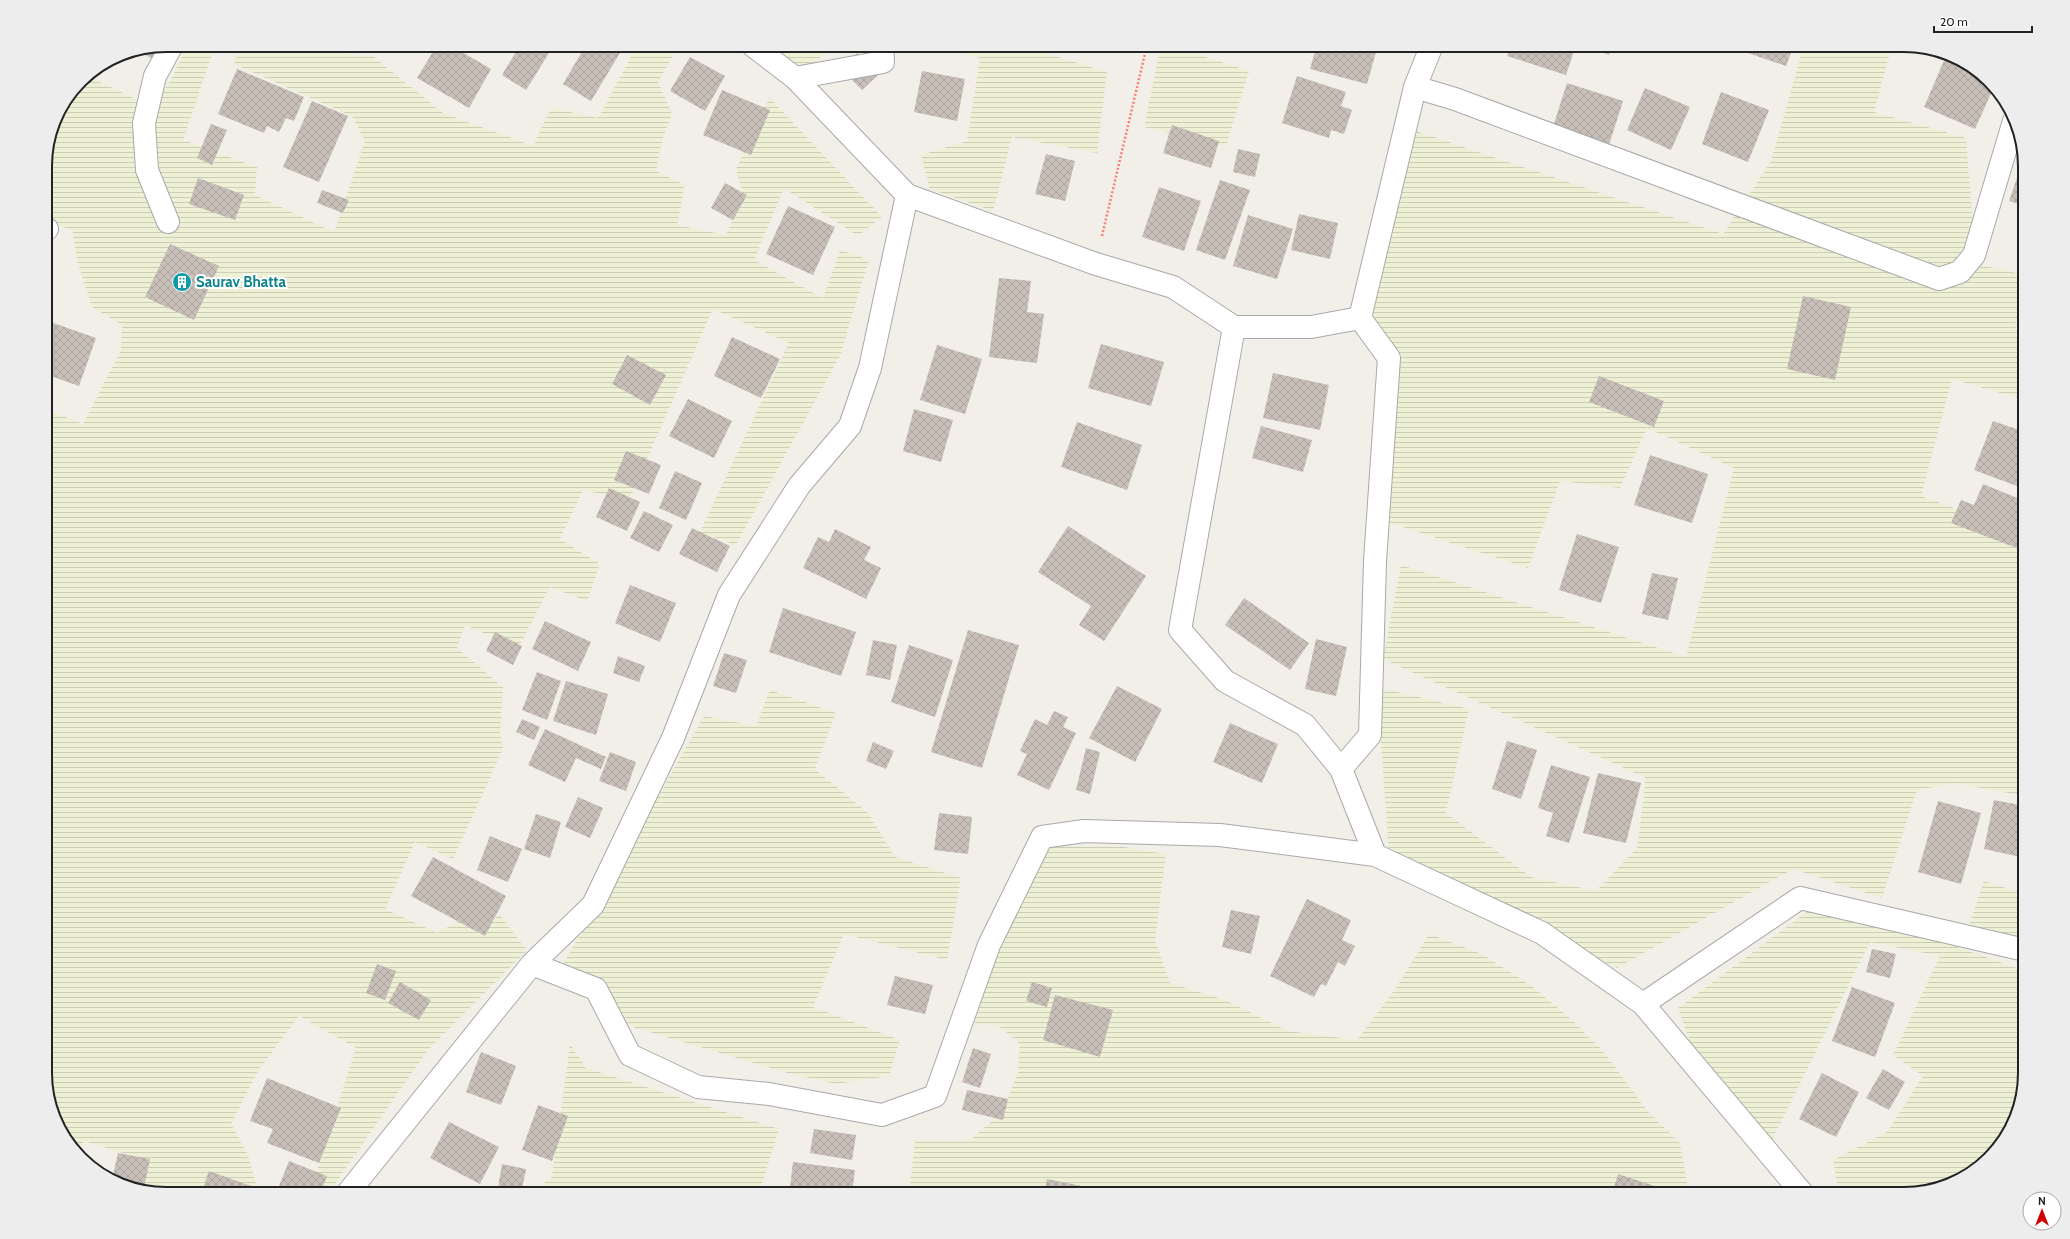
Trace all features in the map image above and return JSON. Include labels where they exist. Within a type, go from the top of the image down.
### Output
[{"type":"street","points":[[168,52],[155,76],[144,123],[147,170],[168,222]]},
{"type":"street","points":[[761,52],[795,78],[906,195],[1096,264],[1172,288],[1234,327],[1311,327],[1360,318]]},
{"type":"street","points":[[795,78],[883,62],[882,52]]},
{"type":"street","points":[[1360,318],[1415,87],[1429,52]]},
{"type":"street","points":[[1415,87],[1462,101],[1939,279],[1960,272],[1974,255],[2012,129]]},
{"type":"street","points":[[353,1187],[532,964],[593,905],[673,738],[728,595],[799,486],[850,426],[870,368],[906,195]]},
{"type":"street","points":[[1341,769],[1370,735],[1375,561],[1390,358],[1360,318]]},
{"type":"street","points":[[1234,327],[1180,630],[1225,681],[1305,725],[1341,769],[1375,856]]},
{"type":"street","points":[[532,964],[596,989],[630,1055],[698,1087],[769,1094],[882,1115],[935,1096],[989,945],[1042,838],[1084,831],[1220,835],[1375,856],[1542,933],[1643,1004],[1797,1187]]},
{"type":"street","points":[[1643,1004],[1800,898],[2018,948]]},
{"type":"path","points":[[1096,264],[1145,52]]},
{"type":"green space","points":[[184,52],[213,52],[183,140],[257,167],[255,195],[334,232],[365,141],[352,116],[234,64],[238,52],[332,52],[374,57],[443,113],[533,146],[551,108],[598,118],[630,59],[631,52],[675,52],[658,82],[672,114],[662,141],[656,171],[685,185],[677,225],[726,235],[743,195],[736,169],[769,97],[882,217],[858,236],[784,188],[754,260],[823,298],[840,250],[869,260],[840,356],[736,545],[700,532],[789,343],[713,309],[629,500],[583,490],[560,539],[600,564],[587,601],[550,587],[518,648],[465,625],[457,648],[503,687],[500,732],[503,749],[453,859],[415,842],[385,909],[437,933],[467,917],[492,921],[499,914],[527,950],[427,1051],[333,1187],[312,1186],[356,1048],[299,1016],[258,1071],[231,1124],[248,1155],[257,1187],[166,1187],[151,1186],[132,1181],[136,1157],[84,1141],[81,1149],[71,1137],[64,1124],[54,1096],[52,1081],[52,412],[83,424],[121,350],[122,325],[92,307],[78,264],[72,230],[52,223],[52,158],[56,136],[64,115],[75,96],[94,77],[94,79],[152,107],[171,80]]},
{"type":"green space","points":[[782,52],[824,52],[807,78]]},
{"type":"green space","points":[[954,52],[1042,52],[1107,72],[1097,153],[1012,137],[993,211],[930,189],[921,155],[967,141],[980,58]]},
{"type":"green space","points":[[1160,52],[1190,52],[1249,71],[1226,146],[1144,127]]},
{"type":"green space","points":[[1802,52],[1890,52],[1874,112],[1966,138],[1976,264],[2018,273],[2018,316],[2015,330],[2018,331],[2018,398],[1952,379],[1921,496],[2018,531],[2018,795],[1954,783],[1917,790],[1882,898],[1793,869],[1617,968],[1389,855],[1377,687],[1469,709],[1446,813],[1531,877],[1596,891],[1637,848],[1646,778],[1383,659],[1401,565],[1686,657],[1734,468],[1647,428],[1620,488],[1560,481],[1528,568],[1387,522],[1390,381],[1357,297],[1416,131],[1723,234],[1771,161]]},
{"type":"green space","points":[[770,690],[836,713],[815,769],[868,813],[895,857],[961,878],[947,960],[844,934],[813,1007],[900,1040],[889,1076],[836,1084],[788,1073],[616,1022],[561,968],[704,716],[756,726]]},
{"type":"green space","points":[[1050,846],[1124,847],[1166,854],[1155,940],[1170,983],[1225,1000],[1288,1031],[1357,1040],[1396,988],[1429,934],[1482,954],[1533,987],[1571,1019],[1604,1052],[1649,1113],[1680,1143],[1688,1187],[910,1187],[915,1140],[968,1142],[1002,1112],[1018,1073],[1020,1044],[1000,1027],[954,1019]]},
{"type":"green space","points":[[1984,881],[2018,892],[2018,936],[1969,925]]},
{"type":"green space","points":[[1808,911],[1943,942],[2018,969],[2018,1074],[2014,1103],[2003,1130],[1995,1143],[1974,1164],[1961,1172],[1934,1183],[1919,1186],[1839,1187],[1837,1184],[1833,1160],[1887,1132],[1923,1076],[1893,1055],[1940,956],[1870,942],[1772,1140],[1691,1044],[1678,1008]]},
{"type":"green space","points":[[570,1044],[586,1068],[779,1129],[761,1187],[539,1187],[552,1177]]},
{"type":"building","points":[[433,52],[462,52],[491,69],[469,108],[417,78]]},
{"type":"building","points":[[516,52],[550,52],[526,90],[502,75]]},
{"type":"building","points":[[582,52],[621,52],[591,101],[563,84]]},
{"type":"building","points":[[1315,52],[1376,52],[1367,84],[1310,69]]},
{"type":"building","points":[[1508,52],[1574,52],[1566,75],[1507,56]]},
{"type":"building","points":[[1602,52],[1610,52],[1609,55]]},
{"type":"building","points":[[1745,52],[1791,52],[1786,66]]},
{"type":"building","points":[[157,53],[154,59],[144,54]]},
{"type":"building","points":[[857,53],[879,74],[862,90],[841,69]]},
{"type":"building","points":[[690,57],[725,76],[705,111],[670,91]]},
{"type":"building","points":[[1944,60],[1974,75],[1992,92],[1975,129],[1924,107]]},
{"type":"building","points":[[237,69],[304,97],[294,121],[286,118],[279,132],[267,126],[264,133],[218,114]]},
{"type":"building","points":[[922,71],[965,79],[957,121],[914,112]]},
{"type":"building","points":[[1297,76],[1346,92],[1341,106],[1352,110],[1344,134],[1331,130],[1329,138],[1282,123]]},
{"type":"building","points":[[1567,83],[1623,101],[1608,148],[1552,130]]},
{"type":"building","points":[[1645,88],[1690,107],[1671,150],[1627,130]]},
{"type":"building","points":[[722,90],[770,110],[751,155],[703,135]]},
{"type":"building","points":[[1721,92],[1769,110],[1748,162],[1702,144]]},
{"type":"building","points":[[312,101],[348,116],[319,182],[283,167]]},
{"type":"building","points":[[211,124],[227,130],[212,165],[197,158]]},
{"type":"building","points":[[1172,125],[1219,141],[1211,168],[1163,153]]},
{"type":"building","points":[[1238,149],[1260,154],[1255,177],[1233,172]]},
{"type":"building","points":[[1046,154],[1075,161],[1065,201],[1035,194]]},
{"type":"building","points":[[2018,175],[2018,204],[2009,201]]},
{"type":"building","points":[[198,178],[244,195],[235,220],[189,204]]},
{"type":"building","points":[[1220,180],[1250,190],[1225,260],[1196,250]]},
{"type":"building","points":[[725,183],[747,195],[733,220],[711,208]]},
{"type":"building","points":[[1159,187],[1201,201],[1184,251],[1142,237]]},
{"type":"building","points":[[322,190],[349,200],[343,213],[317,203]]},
{"type":"building","points":[[788,206],[835,227],[813,275],[766,254]]},
{"type":"building","points":[[1299,214],[1338,223],[1330,259],[1291,250]]},
{"type":"building","points":[[1248,215],[1293,229],[1277,279],[1233,266]]},
{"type":"building","name":"Saurav Bhatta","points":[[170,244],[219,266],[194,320],[145,297]]},
{"type":"building","points":[[999,278],[1031,281],[1027,312],[1044,314],[1037,363],[989,357]]},
{"type":"building","points":[[1803,296],[1851,307],[1835,380],[1787,369]]},
{"type":"building","points":[[52,322],[96,338],[79,386],[52,376]]},
{"type":"building","points":[[732,337],[780,359],[761,398],[714,376]]},
{"type":"building","points":[[1101,344],[1164,362],[1151,406],[1088,388]]},
{"type":"building","points":[[937,345],[982,359],[965,414],[920,400]]},
{"type":"building","points":[[627,355],[666,375],[650,405],[612,384]]},
{"type":"building","points":[[1273,373],[1329,385],[1320,430],[1263,418]]},
{"type":"building","points":[[1599,376],[1664,401],[1654,427],[1589,402]]},
{"type":"building","points":[[688,399],[732,421],[714,458],[669,436]]},
{"type":"building","points":[[914,409],[953,420],[941,462],[903,451]]},
{"type":"building","points":[[1993,421],[2018,430],[2018,486],[1974,470]]},
{"type":"building","points":[[1077,422],[1142,445],[1127,490],[1061,467]]},
{"type":"building","points":[[1261,426],[1312,440],[1303,472],[1252,458]]},
{"type":"building","points":[[626,451],[661,465],[649,494],[614,480]]},
{"type":"building","points":[[1650,455],[1708,474],[1692,523],[1634,505]]},
{"type":"building","points":[[675,471],[702,483],[686,520],[659,508]]},
{"type":"building","points":[[1983,484],[2018,498],[2018,548],[1951,523],[1961,500],[1974,505]]},
{"type":"building","points":[[609,488],[640,502],[627,531],[596,517]]},
{"type":"building","points":[[644,511],[673,525],[659,552],[630,538]]},
{"type":"building","points":[[1068,526],[1146,576],[1104,641],[1079,625],[1091,606],[1038,572]]},
{"type":"building","points":[[692,528],[730,546],[717,572],[679,554]]},
{"type":"building","points":[[835,529],[871,547],[864,560],[881,568],[866,599],[803,568],[818,537],[829,542]]},
{"type":"building","points":[[1577,534],[1619,547],[1601,603],[1559,590]]},
{"type":"building","points":[[1652,573],[1678,578],[1668,620],[1642,614]]},
{"type":"building","points":[[630,585],[676,603],[660,642],[615,623]]},
{"type":"building","points":[[1244,598],[1309,643],[1290,670],[1225,625]]},
{"type":"building","points":[[783,608],[856,632],[841,676],[769,652]]},
{"type":"building","points":[[545,621],[591,642],[578,671],[532,649]]},
{"type":"building","points":[[968,630],[1019,645],[982,768],[931,752]]},
{"type":"building","points":[[495,632],[522,646],[513,665],[486,651]]},
{"type":"building","points":[[1316,639],[1347,647],[1336,696],[1305,689]]},
{"type":"building","points":[[873,640],[897,645],[890,680],[866,675]]},
{"type":"building","points":[[909,645],[953,660],[935,717],[891,702]]},
{"type":"building","points":[[724,653],[747,660],[736,693],[713,686]]},
{"type":"building","points":[[618,656],[645,666],[639,682],[613,673]]},
{"type":"building","points":[[537,672],[561,681],[547,720],[522,710]]},
{"type":"building","points":[[566,681],[608,694],[596,735],[553,721]]},
{"type":"building","points":[[1117,686],[1162,709],[1135,762],[1089,738]]},
{"type":"building","points":[[1054,711],[1068,717],[1063,727],[1076,733],[1049,790],[1017,775],[1027,754],[1020,751],[1035,719],[1047,725]]},
{"type":"building","points":[[522,719],[540,727],[534,740],[516,732]]},
{"type":"building","points":[[1230,723],[1278,744],[1262,783],[1213,762]]},
{"type":"building","points":[[545,729],[606,757],[601,769],[576,758],[565,782],[528,765]]},
{"type":"building","points":[[1507,741],[1537,750],[1521,799],[1492,789]]},
{"type":"building","points":[[873,742],[894,751],[886,769],[866,761]]},
{"type":"building","points":[[1086,748],[1100,752],[1090,794],[1076,790]]},
{"type":"building","points":[[610,752],[636,762],[626,791],[599,781]]},
{"type":"building","points":[[1551,765],[1590,777],[1569,843],[1546,836],[1553,813],[1538,808]]},
{"type":"building","points":[[1598,773],[1641,783],[1626,843],[1583,833]]},
{"type":"building","points":[[578,797],[603,808],[590,838],[565,827]]},
{"type":"building","points":[[1994,800],[2018,805],[2018,856],[1984,849]]},
{"type":"building","points":[[1938,801],[1981,813],[1961,884],[1918,872]]},
{"type":"building","points":[[939,813],[972,817],[968,854],[934,850]]},
{"type":"building","points":[[536,814],[561,822],[550,858],[524,849]]},
{"type":"building","points":[[490,836],[522,849],[508,882],[477,870]]},
{"type":"building","points":[[433,857],[506,896],[485,936],[411,896]]},
{"type":"building","points":[[1307,899],[1351,920],[1342,940],[1355,946],[1345,966],[1338,962],[1326,986],[1321,984],[1314,997],[1270,976]]},
{"type":"building","points":[[1231,910],[1260,916],[1251,954],[1222,947]]},
{"type":"building","points":[[1872,949],[1896,954],[1890,978],[1866,972]]},
{"type":"building","points":[[377,964],[396,971],[385,1000],[366,993]]},
{"type":"building","points":[[895,976],[933,985],[925,1014],[887,1005]]},
{"type":"building","points":[[400,982],[431,1000],[419,1020],[388,1003]]},
{"type":"building","points":[[1032,982],[1052,988],[1047,1007],[1026,1001]]},
{"type":"building","points":[[1852,987],[1895,1003],[1875,1057],[1832,1041]]},
{"type":"building","points":[[1055,995],[1113,1010],[1100,1057],[1043,1040]]},
{"type":"building","points":[[973,1048],[991,1054],[980,1088],[962,1082]]},
{"type":"building","points":[[481,1052],[516,1066],[501,1105],[466,1092]]},
{"type":"building","points":[[1883,1069],[1905,1082],[1889,1110],[1866,1098]]},
{"type":"building","points":[[1822,1073],[1859,1092],[1836,1137],[1799,1119]]},
{"type":"building","points":[[267,1078],[341,1108],[319,1163],[267,1143],[273,1129],[250,1121]]},
{"type":"building","points":[[967,1090],[1008,1099],[1003,1120],[962,1110]]},
{"type":"building","points":[[538,1105],[568,1116],[552,1161],[522,1150]]},
{"type":"building","points":[[449,1122],[499,1147],[480,1184],[430,1158]]},
{"type":"building","points":[[814,1129],[856,1135],[852,1160],[810,1153]]},
{"type":"building","points":[[118,1153],[150,1159],[145,1185],[113,1174]]},
{"type":"building","points":[[289,1161],[327,1176],[323,1187],[279,1186]]},
{"type":"building","points":[[793,1162],[855,1170],[853,1187],[790,1187]]},
{"type":"building","points":[[502,1164],[526,1169],[522,1187],[498,1187]]},
{"type":"building","points":[[209,1171],[254,1187],[203,1187]]},
{"type":"building","points":[[1618,1174],[1658,1187],[1614,1187]]},
{"type":"building","points":[[1047,1179],[1082,1186],[1082,1187],[1045,1187]]},
{"type":"place","name":"Saurav Bhatta","points":[[182,282]]}]
